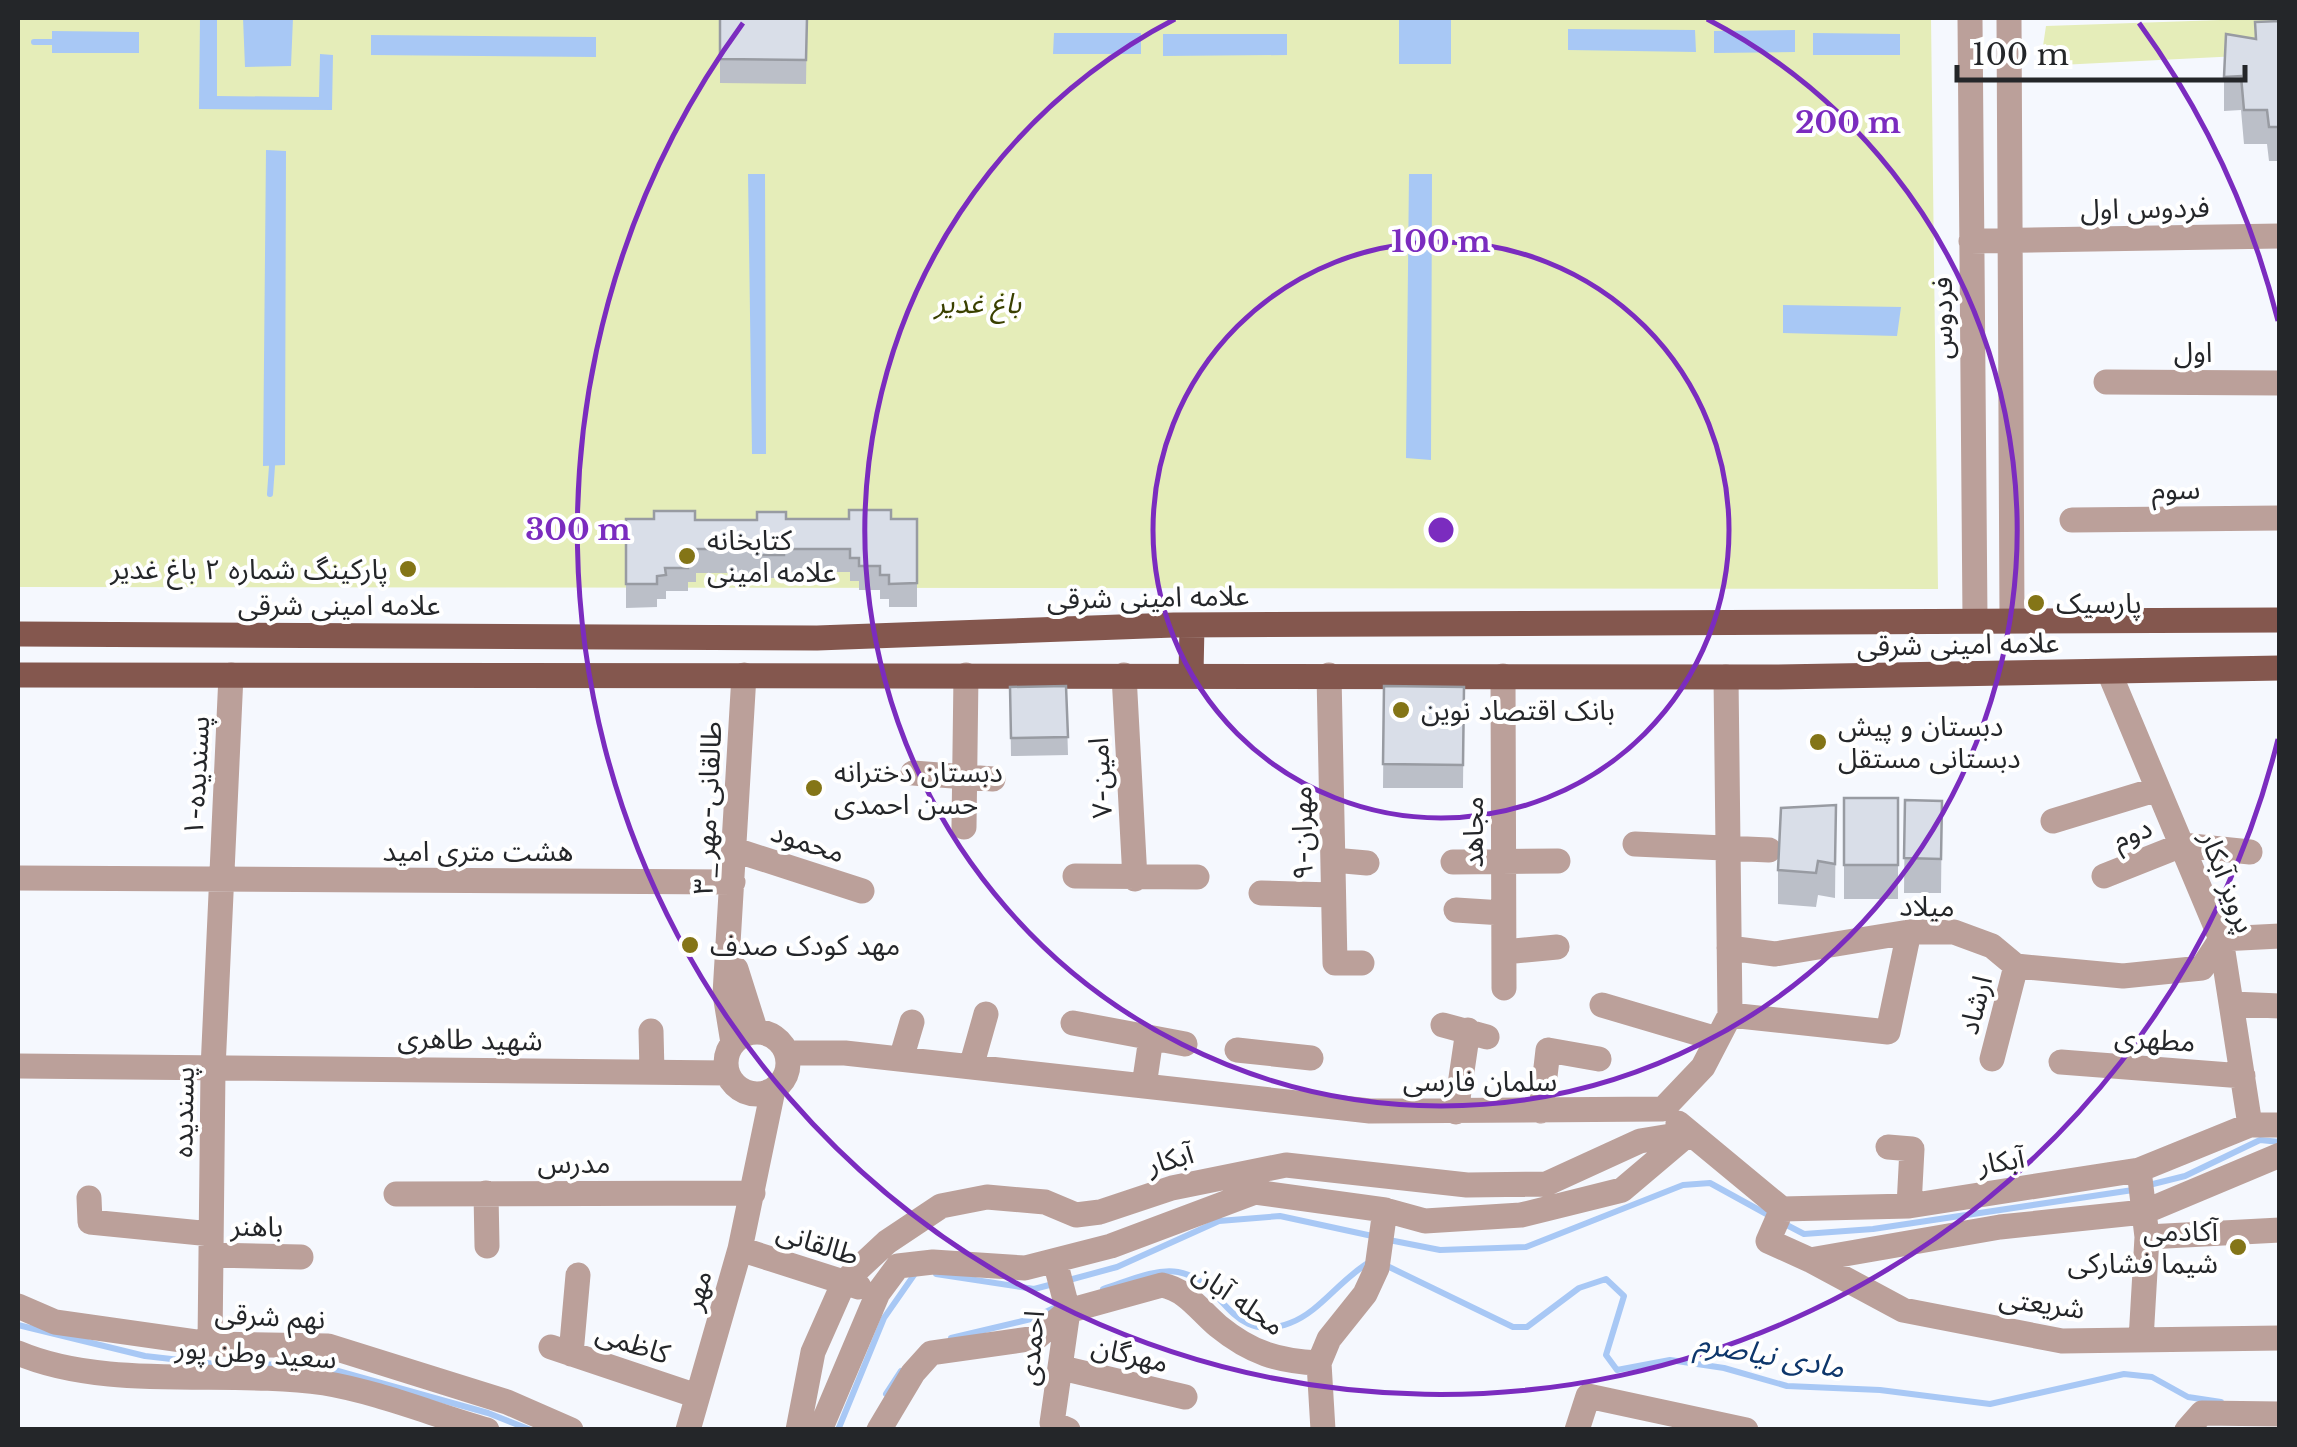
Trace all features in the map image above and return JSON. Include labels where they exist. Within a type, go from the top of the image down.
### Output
[{"type":"main road","name":"علامه امینی شرقی","points":[[18,634],[816,638],[1192,624],[2280,620]]},
{"type":"main road","points":[[1191,674],[1192,624]]},
{"type":"main road","name":"علامه امینی شرقی","points":[[18,675],[1726,676],[2280,668]]},
{"type":"street","name":"فردوس","points":[[1970,18],[1974,619]]},
{"type":"street","points":[[2009,18],[2012,618]]},
{"type":"street","name":"فردوس اول","points":[[1971,241],[2280,236]]},
{"type":"street","name":"اول","points":[[2106,382],[2280,383]]},
{"type":"street","name":"سوم","points":[[2072,520],[2280,518]]},
{"type":"street","name":"پرویز آبکار","points":[[2109,672],[2221,939],[2250,1125]]},
{"type":"street","name":"۱-پسندیده","points":[[222,880],[231,675]]},
{"type":"street","name":"۳_طالقانی-مهر","points":[[744,675],[731,945],[725,994],[752,1036]]},
{"type":"street","points":[[964,827],[966,675]]},
{"type":"street","name":"۷-امین","points":[[1124,675],[1135,878]]},
{"type":"street","name":"۹-مهران","points":[[1329,676],[1335,963],[1362,962]]},
{"type":"street","name":"مجاهد","points":[[1503,676],[1504,988]]},
{"type":"street","points":[[1726,676],[1730,1014],[1703,1066],[1663,1110],[1782,1208],[1768,1240],[1810,1260],[2000,1227],[2146,1224],[2280,1230]]},
{"type":"street","points":[[913,773],[993,779]]},
{"type":"street","points":[[2053,821],[2158,789]]},
{"type":"street","points":[[1635,844],[1770,850]]},
{"type":"street","points":[[2182,845],[2250,852]]},
{"type":"street","name":"دوم","points":[[2104,876],[2182,845]]},
{"type":"street","name":"محمود","points":[[735,850],[862,890]]},
{"type":"street","points":[[1332,860],[1367,863]]},
{"type":"street","points":[[1453,862],[1558,861]]},
{"type":"street","points":[[1075,876],[1197,877]]},
{"type":"street","name":"هشت متری امید","points":[[18,878],[733,882]]},
{"type":"street","name":"پسندیده","points":[[210,1344],[213,1069],[222,880]]},
{"type":"street","points":[[1261,893],[1333,894]]},
{"type":"street","points":[[1456,910],[1503,913]]},
{"type":"street","points":[[1730,1014],[1888,1032],[1910,932]]},
{"type":"street","name":"میلاد","points":[[1729,948],[1775,954],[1910,932],[1954,932],[1992,946],[2016,966],[2122,976],[2202,968],[2221,939]]},
{"type":"street","points":[[2221,939],[2280,936]]},
{"type":"street","points":[[1504,952],[1557,948]]},
{"type":"street","name":"ارشاد","points":[[1992,1059],[2016,966]]},
{"type":"street","points":[[2232,1004],[2280,1006]]},
{"type":"street","points":[[1602,1005],[1717,1040]]},
{"type":"street","points":[[971,1067],[986,1014]]},
{"type":"street","points":[[901,1059],[912,1022]]},
{"type":"street","points":[[1073,1023],[1185,1044]]},
{"type":"street","points":[[1456,1112],[1466,1030]]},
{"type":"street","points":[[650,1031],[652,1072]]},
{"type":"street","name":"سلمان فارسی","points":[[752,1036],[802,1034],[845,1053]]},
{"type":"street","points":[[752,1036],[787,1053],[785,1078],[773,1090],[756,1094],[734,1081],[726,1057],[752,1036]]},
{"type":"street","points":[[1144,1086],[1151,1038]]},
{"type":"street","points":[[1237,1050],[1298,1056],[1282,1102]]},
{"type":"street","points":[[1541,1112],[1548,1050],[1599,1060]]},
{"type":"street","name":"سلمان فارسی","points":[[787,1053],[845,1053],[1370,1111],[1663,1110]]},
{"type":"street","name":"مطهری","points":[[2061,1062],[2243,1076]]},
{"type":"street","name":"شهید طاهری","points":[[18,1066],[652,1072],[734,1081]]},
{"type":"street","name":"مهر","points":[[734,1081],[750,1110],[759,1166]]},
{"type":"street","name":"مهر","points":[[688,1430],[740,1249],[773,1090]]},
{"type":"street","name":"آبکار","points":[[1782,1208],[1910,1206],[2139,1170],[2250,1125],[2280,1125]]},
{"type":"street","name":"آبکار","points":[[820,1430],[878,1293],[898,1266],[932,1262],[1026,1268],[1112,1246],[1255,1192],[1385,1210],[1425,1221],[1520,1215],[1622,1190],[1689,1133]]},
{"type":"street","name":"آبکار","points":[[798,1430],[814,1352],[844,1282],[887,1242],[941,1206],[987,1197],[1045,1202],[1076,1214],[1100,1212],[1172,1188],[1286,1165],[1467,1185],[1546,1184],[1640,1141],[1689,1133]]},
{"type":"street","points":[[1888,1148],[1912,1149],[1910,1206]]},
{"type":"street","points":[[2146,1224],[2280,1156]]},
{"type":"street","points":[[2139,1170],[2146,1224],[2140,1340]]},
{"type":"street","points":[[486,1193],[486,1246]]},
{"type":"street","name":"مدرس","points":[[396,1194],[753,1193]]},
{"type":"street","name":"باهنر","points":[[89,1198],[90,1222],[301,1257]]},
{"type":"street","points":[[1323,1430],[1320,1362],[1329,1339],[1365,1294],[1378,1268],[1385,1210]]},
{"type":"street","name":"طالقانی","points":[[740,1249],[878,1293]]},
{"type":"street","name":"شریعتی","points":[[1810,1260],[1902,1310],[2062,1341],[2280,1338]]},
{"type":"street","name":"احمدی","points":[[1056,1261],[1068,1311],[1052,1423],[1068,1430]]},
{"type":"street","name":"کاظمی","points":[[578,1275],[561,1351],[697,1396]]},
{"type":"street","name":"محله آبان","points":[[1068,1311],[1162,1284],[1178,1288],[1220,1328],[1276,1361],[1320,1362]]},
{"type":"street","name":"نهم شرقی","points":[[18,1306],[55,1322],[210,1344],[328,1346],[507,1402],[572,1430]]},
{"type":"street","points":[[879,1430],[913,1373],[932,1354],[1036,1338],[1068,1311]]},
{"type":"street","name":"سعید وطن پور","points":[[18,1354],[62,1366],[210,1381],[324,1384],[488,1430]]},
{"type":"street","name":"مهرگان","points":[[1062,1368],[1185,1398]]},
{"type":"street","points":[[1576,1430],[1588,1396],[1746,1430]]},
{"type":"street","points":[[2194,1421],[2263,1420]]},
{"type":"green space","name":"باغ غدیر","points":[[18,18],[1931,18],[1938,589],[18,587]]},
{"type":"green space","points":[[2279,18],[2279,54],[2040,66],[2046,26]]},
{"type":"water","points":[[200,18],[217,18],[217,96],[319,97],[320,54],[333,55],[332,110],[199,109]]},
{"type":"water","points":[[243,18],[293,18],[291,66],[245,67]]},
{"type":"water","points":[[1399,18],[1451,18],[1451,64],[1399,64]]},
{"type":"water","points":[[1568,29],[1695,30],[1696,52],[1568,50]]},
{"type":"water","points":[[1795,30],[1795,52],[1714,53],[1714,31]]},
{"type":"water","points":[[52,31],[139,32],[139,53],[52,53]]},
{"type":"water","points":[[1054,33],[1141,33],[1141,54],[1053,54]]},
{"type":"water","points":[[1813,33],[1900,34],[1900,55],[1813,55]]},
{"type":"water","points":[[1163,34],[1287,34],[1287,55],[1163,56]]},
{"type":"water","points":[[371,35],[596,37],[596,57],[371,55]]},
{"type":"water","points":[[266,150],[286,151],[285,465],[263,466]]},
{"type":"water","points":[[748,174],[765,174],[766,454],[752,454]]},
{"type":"water","points":[[1409,174],[1432,174],[1431,460],[1406,458]]},
{"type":"water","points":[[1783,305],[1901,307],[1897,336],[1783,333]]},
{"type":"building","points":[[720,18],[807,18],[806,60],[720,59]]},
{"type":"building","points":[[2280,21],[2280,127],[2269,127],[2267,110],[2244,110],[2241,76],[2224,77],[2226,34],[2256,39],[2255,22]]},
{"type":"building","points":[[849,510],[891,510],[891,519],[917,519],[917,583],[889,584],[889,575],[880,575],[880,566],[859,566],[859,558],[850,558],[850,549],[784,549],[784,555],[760,555],[760,549],[696,549],[696,559],[688,558],[688,568],[665,568],[666,575],[657,576],[657,584],[626,584],[626,519],[654,519],[654,511],[695,511],[695,520],[757,520],[757,512],[786,512],[786,519],[849,519]]},
{"type":"building","points":[[1066,686],[1068,737],[1011,738],[1010,687]]},
{"type":"building","points":[[1384,686],[1464,687],[1463,765],[1383,764]]},
{"type":"building","points":[[1844,798],[1898,798],[1898,865],[1844,865]]},
{"type":"building","points":[[1905,800],[1942,801],[1941,859],[1904,858]]},
{"type":"building","points":[[1836,805],[1835,864],[1818,861],[1816,873],[1778,870],[1781,808]]},
{"type":"waterway","points":[[34,42],[52,42]]},
{"type":"waterway","points":[[270,494],[272,466]]},
{"type":"waterway","points":[[2145,1186],[2185,1176],[2260,1140],[2280,1142]]},
{"type":"waterway","points":[[1389,1240],[1440,1250],[1526,1247],[1683,1185],[1710,1183],[1770,1216]]},
{"type":"waterway","points":[[1781,1222],[1804,1234],[1873,1229],[2133,1190]]},
{"type":"waterway","points":[[1069,1280],[1117,1267],[1219,1221],[1280,1216],[1377,1237]]},
{"type":"waterway","name":"مادی نیاصرم","points":[[1103,1289],[1150,1274],[1178,1272],[1194,1277],[1240,1319],[1270,1328],[1301,1318],[1370,1262]]},
{"type":"waterway","name":"مادی نیاصرم","points":[[1383,1264],[1513,1327],[1527,1327],[1579,1288],[1606,1279],[1624,1296],[1606,1355],[1617,1370],[1670,1360],[1724,1368],[1787,1386],[1880,1390],[1990,1404],[2124,1374],[2152,1377],[2188,1397],[2221,1402]]},
{"type":"waterway","points":[[936,1274],[1034,1289],[1057,1283]]},
{"type":"waterway","points":[[838,1430],[884,1318],[914,1275]]},
{"type":"waterway","name":"مادی نیاصرم","points":[[951,1338],[1031,1319],[1054,1308]]},
{"type":"waterway","points":[[18,1325],[145,1356],[224,1365],[313,1364],[488,1413],[531,1430]]},
{"type":"waterway","name":"مادی نیاصرم","points":[[886,1394],[901,1371]]},
{"type":"place","name":"کتابخانه علامه امینی","points":[[687,556]]},
{"type":"place","name":"پارکینگ شماره ۲ باغ غدیر","points":[[408,569]]},
{"type":"place","name":"پارسیک","points":[[2036,603]]},
{"type":"place","name":"بانک اقتصاد نوین","points":[[1401,710]]},
{"type":"place","name":"دبستان و پیش دبستانی مستقل","points":[[1818,742]]},
{"type":"place","name":"دبستان دخترانه حسن احمدی","points":[[814,788]]},
{"type":"place","name":"مهد کودک صدف","points":[[690,945]]},
{"type":"place","name":"آکادمی شیما فشارکی","points":[[2238,1247]]}]
